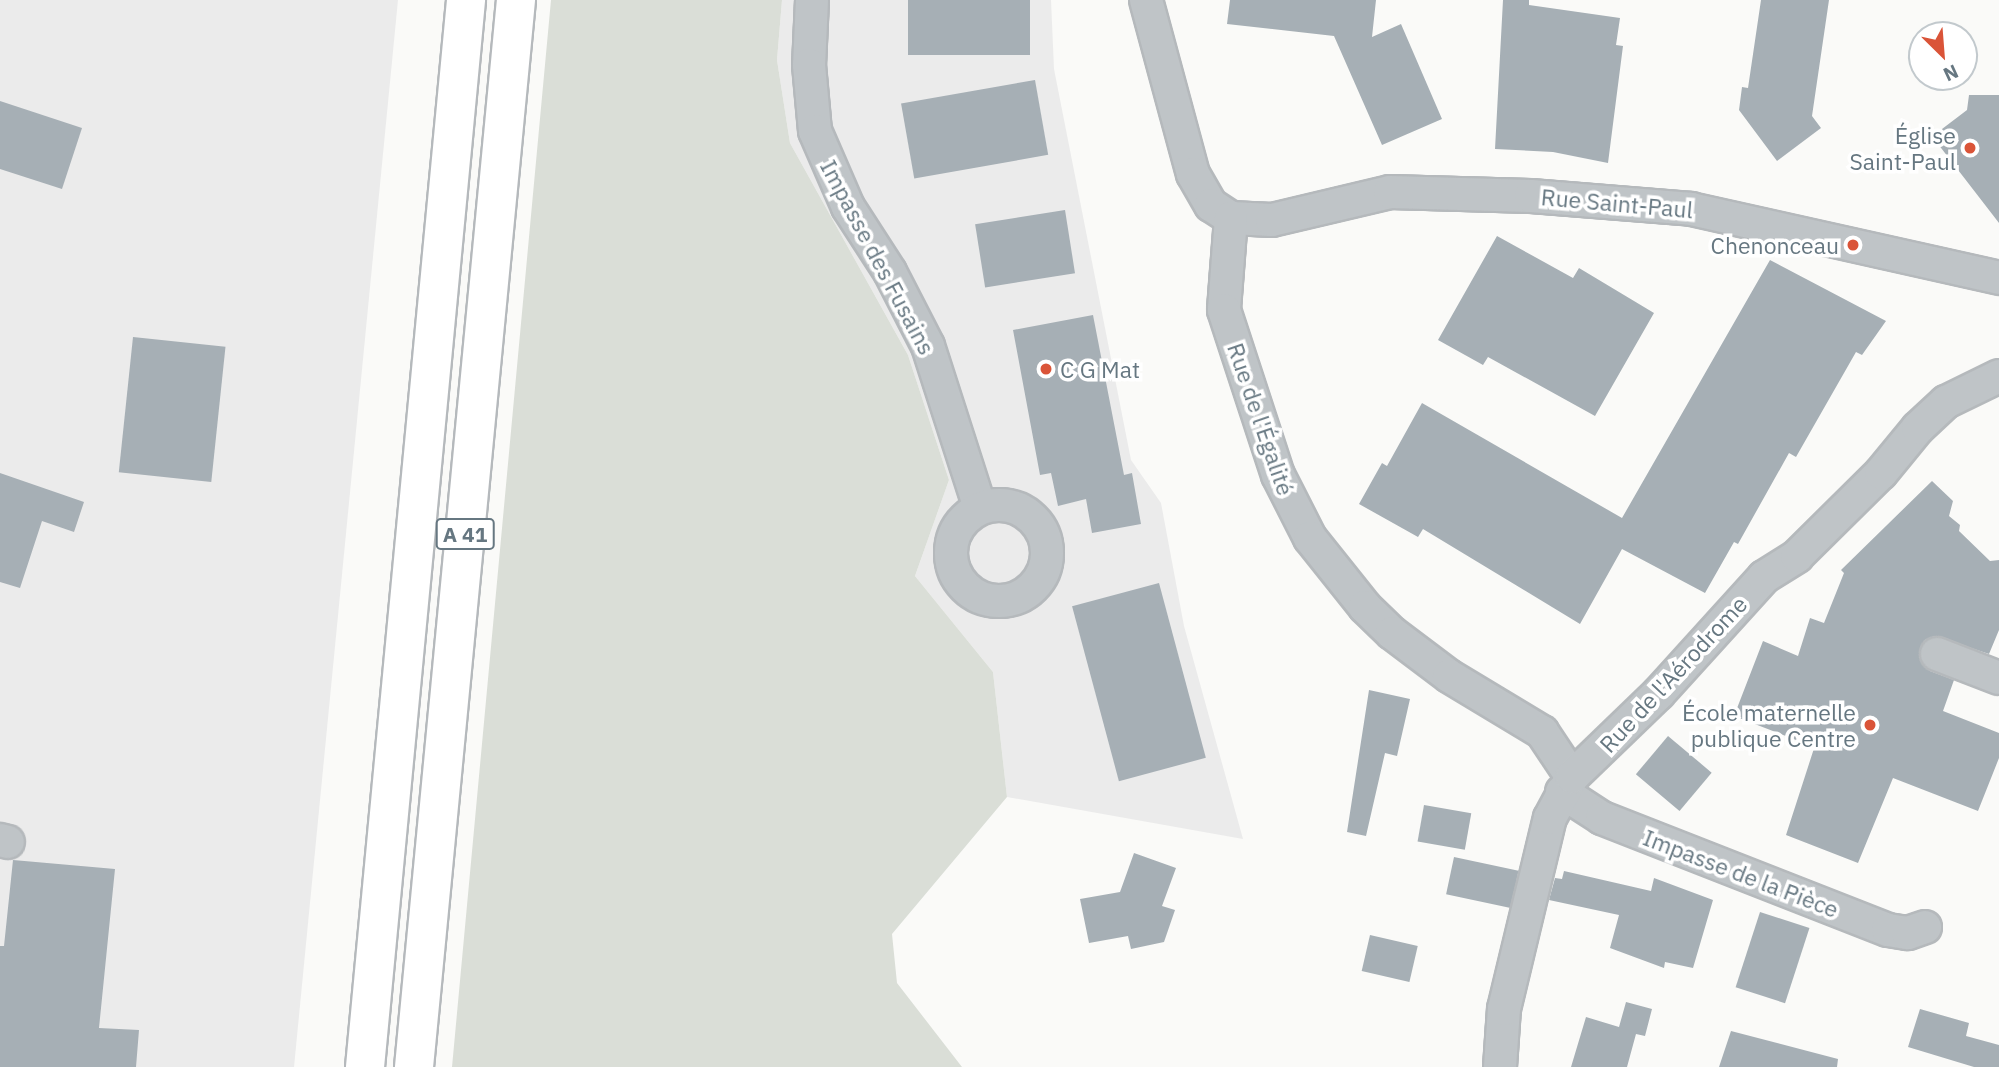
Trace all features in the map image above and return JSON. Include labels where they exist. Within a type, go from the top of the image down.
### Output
[{"type":"highway","name":"A 41","points":[[365,1067],[466,0]]},
{"type":"highway","name":"A 41","points":[[414,1067],[516,0]]},
{"type":"street","name":"Impasse des Fusains","points":[[812,0],[809,65],[815,131],[848,207],[890,272],[928,346],[980,508]]},
{"type":"street","points":[[1146,0],[1193,174],[1211,205],[1231,218]]},
{"type":"street","name":"Rue Saint-Paul","points":[[1231,218],[1272,220],[1390,192],[1531,196],[1692,209],[1999,278]]},
{"type":"street","name":"Rue de l'Égalité","points":[[1231,218],[1224,310],[1278,475],[1310,538],[1365,607],[1392,633],[1449,676],[1542,733],[1567,785]]},
{"type":"street","name":"Rue de l'Aérodrome","points":[[1500,1067],[1504,1009],[1550,818],[1567,785],[1658,694],[1764,577],[1797,556],[1931,416],[1946,402],[1999,376]]},
{"type":"street","points":[[1937,654],[1999,678]]},
{"type":"street","name":"Impasse de la Pièce","points":[[1567,785],[1602,818],[1888,930],[1908,933],[1925,927]]},
{"type":"shaded area","points":[[0,0],[398,0],[294,1067],[0,1067]]},
{"type":"shaded area","points":[[551,0],[782,0],[777,60],[790,143],[908,355],[949,480],[915,576],[993,672],[1007,797],[892,934],[897,983],[962,1067],[452,1067]]},
{"type":"shaded area","points":[[782,0],[1051,0],[1054,69],[1131,460],[1161,503],[1184,626],[1243,839],[1007,797],[993,672],[915,576],[949,480],[908,355],[790,143],[777,60]]},
{"type":"building","points":[[908,0],[1030,0],[1030,55],[908,55]]},
{"type":"building","points":[[1230,0],[1376,0],[1372,37],[1401,24],[1442,119],[1382,145],[1334,36],[1227,24]]},
{"type":"building","points":[[1503,0],[1529,0],[1529,5],[1620,18],[1616,45],[1623,46],[1608,163],[1553,152],[1495,149]]},
{"type":"building","points":[[1761,0],[1829,0],[1812,116],[1821,128],[1777,161],[1739,110],[1742,87],[1748,88]]},
{"type":"building","points":[[1035,80],[1048,155],[914,178],[901,104]]},
{"type":"building","name":"Église Saint-Paul","points":[[1969,95],[1999,95],[1999,223],[1938,144],[1942,129],[1967,110]]},
{"type":"building","points":[[0,101],[82,128],[62,189],[0,169]]},
{"type":"building","points":[[1065,210],[1075,273],[985,287],[975,224]]},
{"type":"building","points":[[1497,236],[1573,278],[1579,268],[1654,313],[1595,416],[1488,357],[1483,365],[1438,340]]},
{"type":"building","points":[[1770,260],[1886,321],[1862,355],[1856,352],[1796,457],[1789,453],[1738,544],[1734,542],[1705,593],[1622,549],[1580,624],[1423,529],[1418,537],[1359,504],[1382,463],[1387,466],[1422,403],[1622,518]]},
{"type":"building","points":[[1093,315],[1124,475],[1132,473],[1141,524],[1092,533],[1086,499],[1058,506],[1051,473],[1040,475],[1013,330]]},
{"type":"building","points":[[133,337],[225,347],[211,482],[119,472]]},
{"type":"building","points":[[0,473],[84,502],[74,532],[42,521],[20,588],[0,582]]},
{"type":"building","points":[[1932,481],[1953,501],[1949,516],[1960,525],[1959,531],[1990,561],[1999,560],[1999,630],[1989,654],[1935,636],[1925,640],[1919,657],[1930,671],[1954,680],[1943,711],[1999,733],[1999,758],[1978,811],[1893,778],[1858,863],[1786,835],[1818,736],[1809,745],[1734,716],[1763,641],[1798,656],[1810,618],[1824,623],[1844,573],[1841,570]]},
{"type":"building","points":[[1159,583],[1206,758],[1119,781],[1072,606]]},
{"type":"building","points":[[1369,690],[1410,699],[1397,756],[1385,753],[1366,836],[1347,832]]},
{"type":"building","points":[[1668,736],[1712,773],[1680,811],[1636,774]]},
{"type":"building","points":[[1424,805],[1471,813],[1465,850],[1418,841]]},
{"type":"building","points":[[1134,853],[1176,868],[1162,906],[1175,910],[1164,942],[1131,949],[1128,936],[1089,943],[1080,899],[1120,892]]},
{"type":"building","points":[[1454,857],[1519,871],[1511,908],[1446,894]]},
{"type":"building","points":[[13,860],[115,869],[99,1028],[139,1030],[136,1067],[0,1067],[0,946],[4,946]]},
{"type":"building","points":[[1564,871],[1651,891],[1654,878],[1713,900],[1693,968],[1665,962],[1664,968],[1610,948],[1619,915],[1549,900],[1555,878],[1562,879]]},
{"type":"building","points":[[1760,912],[1809,928],[1785,1003],[1736,987]]},
{"type":"building","points":[[1370,935],[1418,946],[1409,982],[1362,971]]},
{"type":"building","points":[[1626,1002],[1652,1009],[1645,1036],[1636,1034],[1627,1067],[1571,1067],[1586,1017],[1619,1027]]},
{"type":"building","points":[[1920,1009],[1969,1023],[1966,1036],[1999,1045],[1999,1067],[1974,1067],[1908,1047]]},
{"type":"building","points":[[1731,1031],[1838,1059],[1837,1067],[1719,1067]]},
{"type":"place","name":"Église Saint-Paul","points":[[1970,148]]},
{"type":"place","name":"Chenonceau","points":[[1853,245]]},
{"type":"place","name":"C G Mat","points":[[1046,369]]},
{"type":"place","name":"École maternelle publique Centre","points":[[1870,725]]}]
